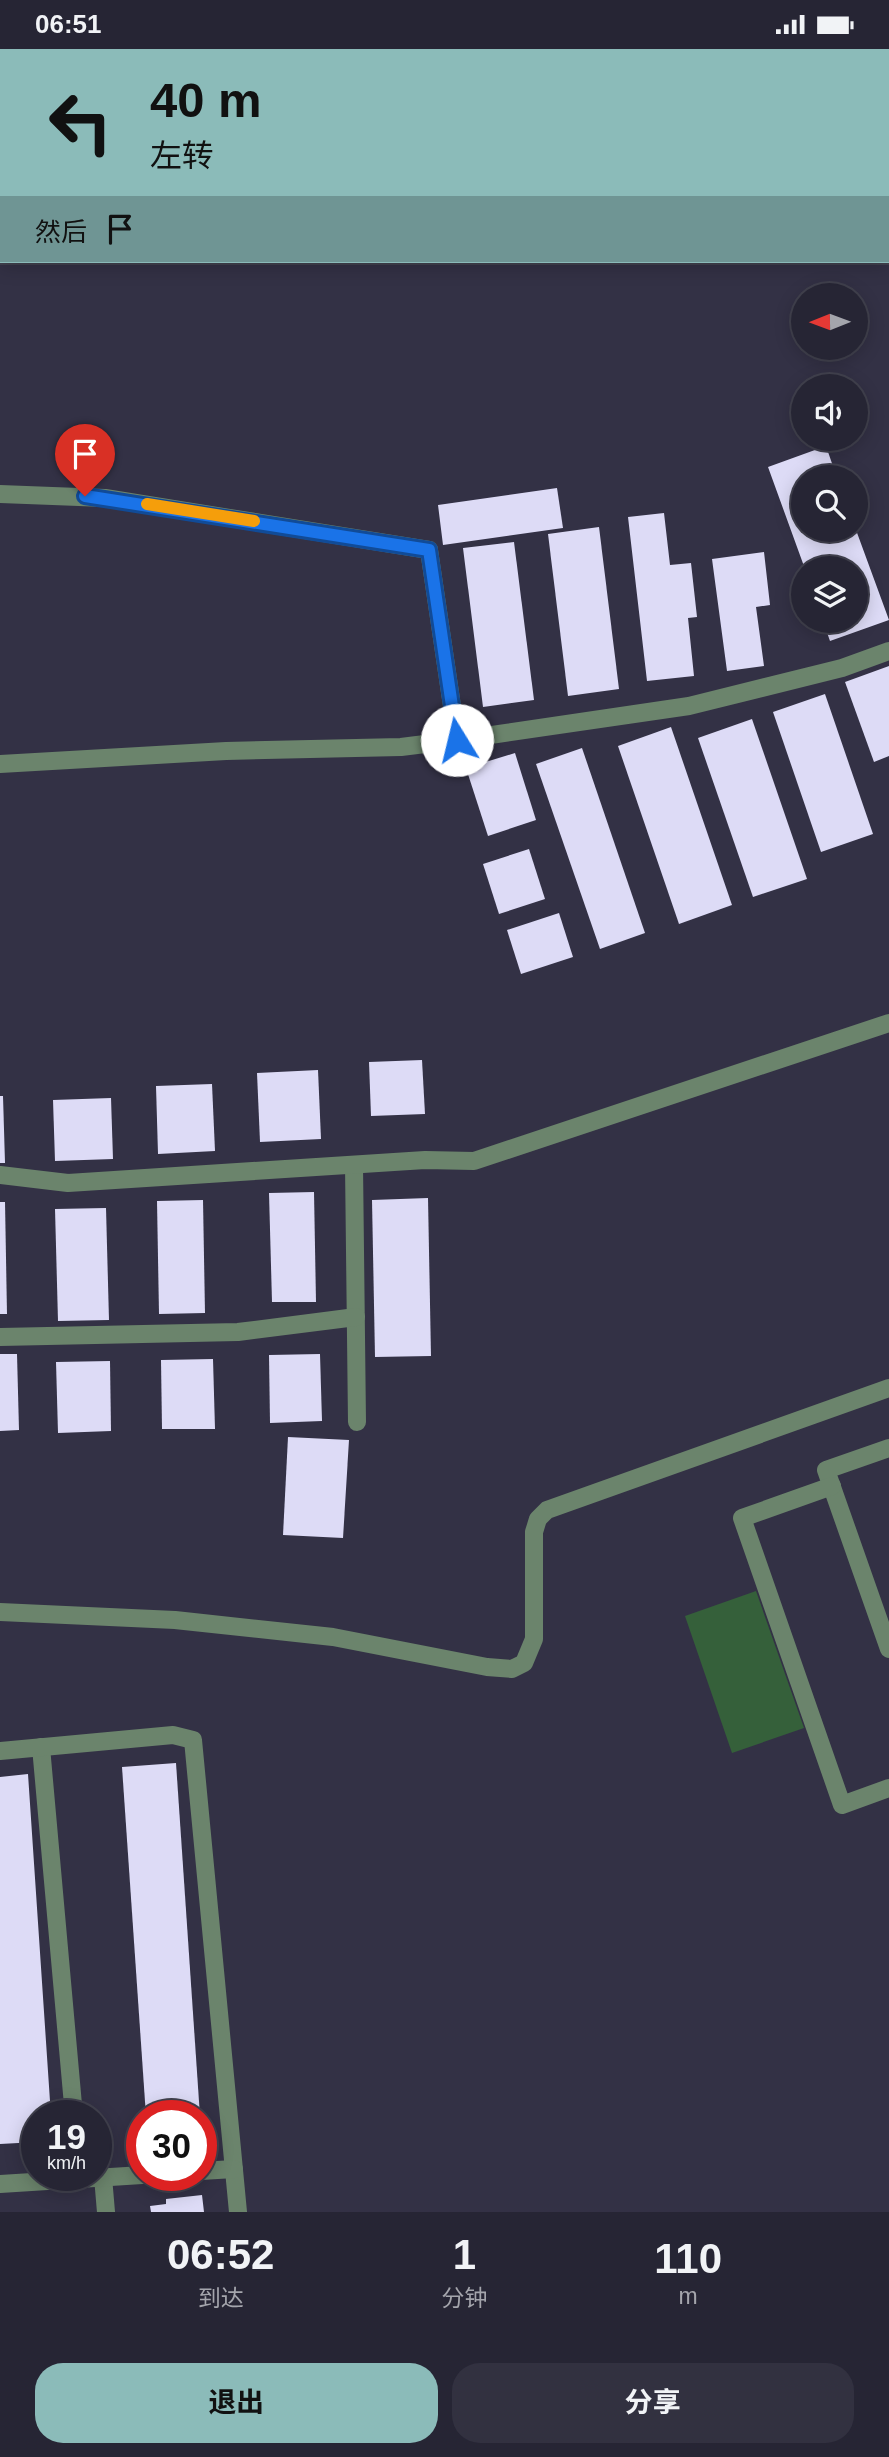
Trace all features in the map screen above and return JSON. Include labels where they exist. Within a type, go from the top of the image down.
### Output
[{"type":"street","points":[[0,494],[118,499],[429,550],[457,740]]},
{"type":"street","points":[[0,764],[226,751],[401,747],[457,740],[689,706],[829,671],[889,651]]},
{"type":"street","points":[[0,1175],[68,1183],[354,1165],[474,1161],[889,1023]]},
{"type":"street","points":[[354,1165],[357,1422]]},
{"type":"street","points":[[0,1337],[238,1332],[356,1317]]},
{"type":"street","points":[[0,1612],[214,1624],[333,1637],[487,1667],[512,1669],[524,1663],[534,1639],[534,1532],[538,1519],[547,1510],[889,1388]]},
{"type":"street","points":[[889,1448],[827,1470],[889,1650]]},
{"type":"street","points":[[832,1486],[742,1518],[842,1805],[889,1789]]},
{"type":"street","points":[[0,1751],[173,1735],[193,1740],[238,2212]]},
{"type":"street","points":[[41,1747],[73,2100]]},
{"type":"street","points":[[217,2170],[234,2169]]},
{"type":"street","points":[[0,2184],[21,2182]]},
{"type":"street","points":[[104,2191],[106,2212]]},
{"type":"green space","points":[[756,1591],[804,1728],[732,1753],[685,1616]]},
{"type":"building","points":[[812,451],[828,451],[833,465],[791,465],[791,530],[768,467]]},
{"type":"building","points":[[557,488],[563,528],[443,545],[438,505]]},
{"type":"building","points":[[664,513],[670,565],[691,563],[697,617],[688,618],[694,676],[647,681],[628,517]]},
{"type":"building","points":[[599,527],[619,689],[568,696],[548,534]]},
{"type":"building","points":[[514,542],[534,700],[483,707],[463,548]]},
{"type":"building","points":[[795,542],[860,542],[866,556],[800,556]]},
{"type":"building","points":[[764,552],[770,605],[756,607],[764,666],[727,671],[712,559]]},
{"type":"building","points":[[868,563],[889,620],[868,627]]},
{"type":"building","points":[[827,633],[852,633],[830,641]]},
{"type":"building","points":[[889,666],[889,756],[874,762],[845,682]]},
{"type":"building","points":[[825,694],[873,834],[821,852],[773,712]]},
{"type":"building","points":[[752,719],[807,879],[753,897],[698,738]]},
{"type":"building","points":[[671,727],[732,905],[679,924],[618,746]]},
{"type":"building","points":[[582,748],[645,933],[600,949],[536,764]]},
{"type":"building","points":[[515,753],[536,820],[488,836],[466,768]]},
{"type":"building","points":[[529,849],[545,899],[499,914],[483,864]]},
{"type":"building","points":[[559,913],[573,957],[521,974],[507,930]]},
{"type":"building","points":[[422,1060],[425,1114],[371,1116],[369,1062]]},
{"type":"building","points":[[318,1070],[321,1139],[260,1142],[257,1073]]},
{"type":"building","points":[[212,1084],[215,1151],[158,1154],[156,1086]]},
{"type":"building","points":[[0,1096],[3,1096],[5,1163],[0,1163]]},
{"type":"building","points":[[111,1098],[113,1159],[55,1161],[53,1100]]},
{"type":"building","points":[[314,1192],[316,1302],[272,1302],[269,1193]]},
{"type":"building","points":[[428,1198],[431,1356],[375,1357],[372,1200]]},
{"type":"building","points":[[203,1200],[205,1313],[159,1314],[157,1201]]},
{"type":"building","points":[[0,1202],[5,1202],[7,1314],[0,1314]]},
{"type":"building","points":[[106,1208],[109,1320],[58,1321],[55,1209]]},
{"type":"building","points":[[0,1354],[17,1354],[19,1430],[0,1431]]},
{"type":"building","points":[[320,1354],[322,1421],[270,1423],[269,1355]]},
{"type":"building","points":[[213,1359],[215,1429],[162,1429],[161,1360]]},
{"type":"building","points":[[110,1361],[111,1431],[58,1433],[56,1362]]},
{"type":"building","points":[[288,1437],[349,1440],[343,1538],[283,1535]]},
{"type":"building","points":[[176,1763],[199,2100],[145,2100],[122,1767]]},
{"type":"building","points":[[28,1774],[50,2100],[21,2100],[21,2143],[0,2144],[0,1777]]},
{"type":"building","points":[[202,2195],[204,2212],[151,2212],[150,2206],[166,2204],[166,2199]]},
{"type":"slow traffic","points":[[147,504],[254,521]]},
{"type":"route","points":[[85,496],[429,550],[457,740]]}]
